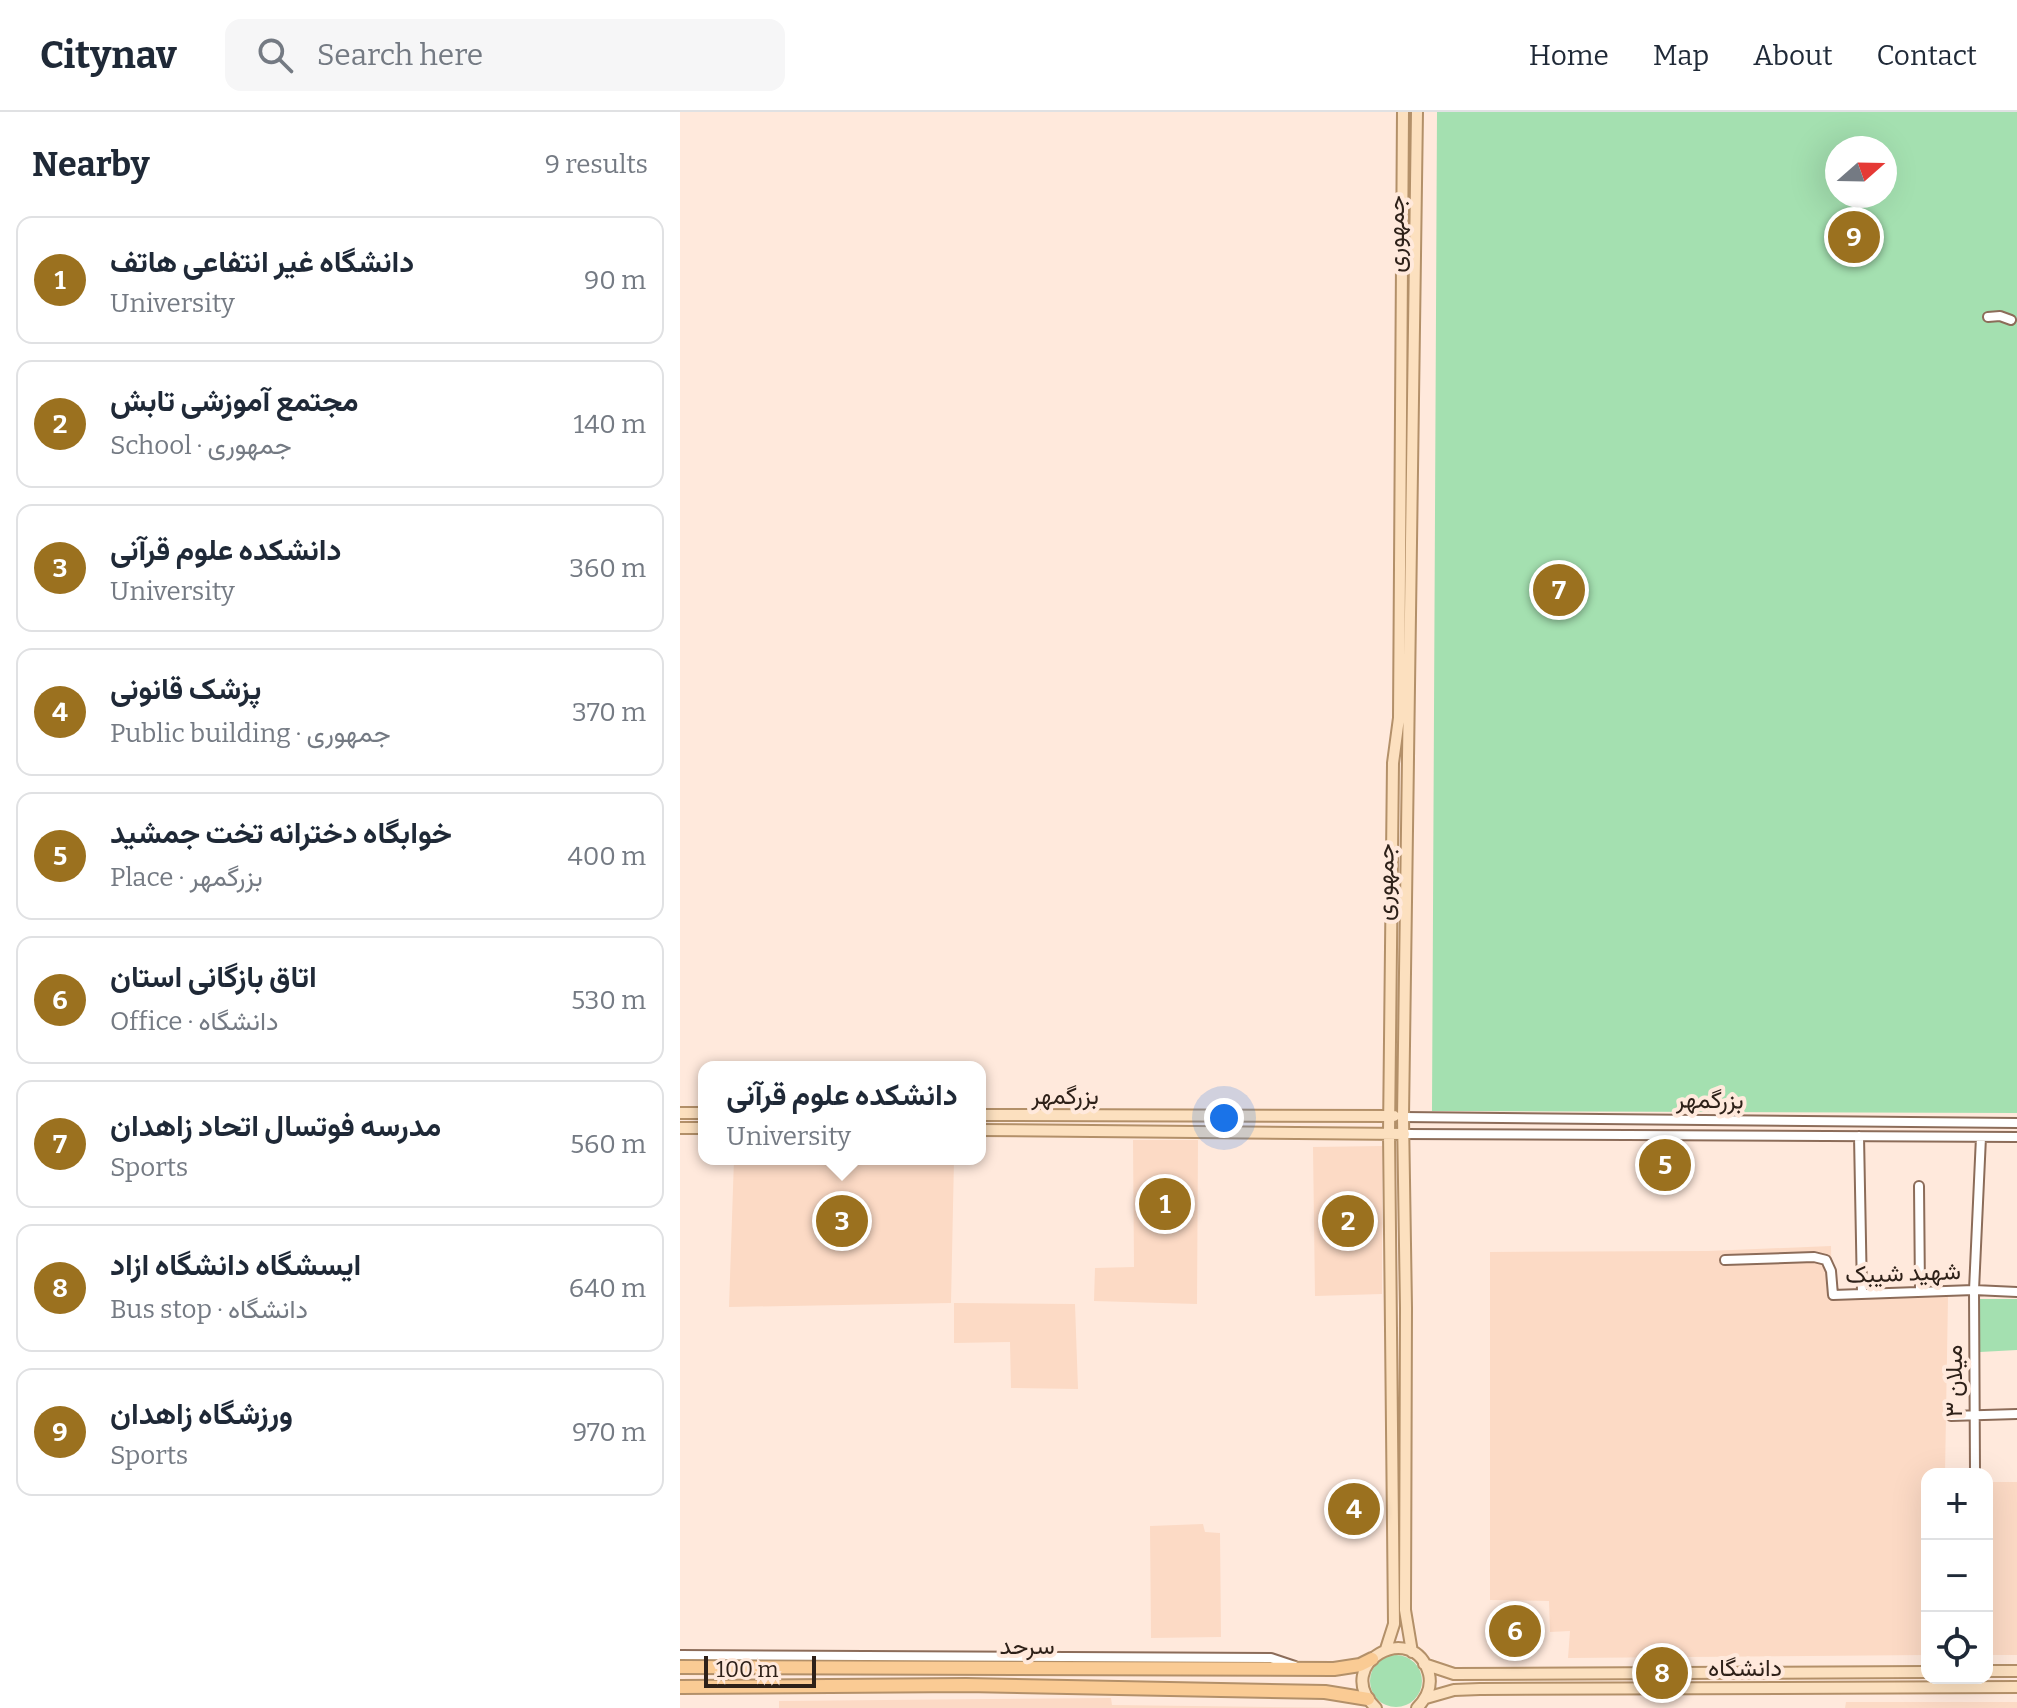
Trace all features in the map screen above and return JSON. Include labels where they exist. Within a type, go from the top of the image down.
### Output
[{"type":"highway","name":"سرحد","points":[[680,1667],[1303,1668],[1348,1667],[1372,1659]]},
{"type":"highway","name":"سرحد","points":[[680,1687],[966,1685],[1325,1692],[1373,1705]]},
{"type":"main road","name":"جمهوری","points":[[1386,1649],[1394,1624],[1389,1116],[1393,763],[1399,718],[1403,112]]},
{"type":"main road","name":"جمهوری","points":[[1412,1652],[1405,1610],[1403,1117],[1417,112]]},
{"type":"main road","points":[[1399,365],[1415,366]]},
{"type":"main road","points":[[1393,763],[1406,763]]},
{"type":"main road","name":"بزرگمهر","points":[[986,1115],[1403,1117]]},
{"type":"main road","points":[[1221,1116],[1221,1132]]},
{"type":"main road","name":"بزرگمهر","points":[[986,1130],[1404,1134]]},
{"type":"main road","points":[[1391,1306],[1406,1308]]},
{"type":"main road","points":[[1373,1705],[1364,1691],[1363,1674],[1372,1659],[1386,1649],[1404,1649],[1424,1664],[1430,1681],[1426,1698],[1417,1708]]},
{"type":"main road","name":"دانشگاه","points":[[1424,1664],[1454,1674],[1921,1672]]},
{"type":"main road","points":[[1993,1671],[2017,1671]]},
{"type":"main road","name":"دانشگاه","points":[[1426,1698],[1454,1690],[1480,1689],[1921,1682]]},
{"type":"main road","name":"دانشگاه","points":[[1964,1684],[2017,1687]]},
{"type":"street","points":[[1988,317],[2000,316],[2011,320]]},
{"type":"street","name":"بزرگمهر","points":[[1403,1117],[2017,1123]]},
{"type":"street","points":[[1670,1119],[1670,1135]]},
{"type":"street","points":[[1851,1122],[1862,1293]]},
{"type":"street","name":"بزرگمهر","points":[[1404,1134],[2017,1137]]},
{"type":"street","name":"میلان ۳","points":[[1975,1468],[1974,1290],[1981,1137]]},
{"type":"street","points":[[1919,1186],[1920,1291]]},
{"type":"street","name":"شهید شیبک","points":[[1725,1260],[1814,1257],[1826,1260],[1831,1271],[1833,1295],[1974,1290],[2017,1292]]},
{"type":"street","points":[[1951,1416],[2017,1414]]},
{"type":"street","points":[[680,1655],[1271,1658],[1303,1668]]},
{"type":"shaded area","points":[[1133,1140],[1198,1140],[1197,1304],[1094,1301],[1095,1268],[1134,1267]]},
{"type":"shaded area","points":[[1382,1146],[1382,1294],[1315,1296],[1313,1147]]},
{"type":"shaded area","points":[[734,1165],[954,1165],[951,1303],[729,1307]]},
{"type":"shaded area","points":[[1831,1246],[1832,1299],[1948,1297],[1945,1468],[1921,1468],[1921,1655],[1568,1658],[1570,1631],[1550,1632],[1549,1601],[1490,1600],[1490,1252],[1708,1251]]},
{"type":"shaded area","points":[[954,1303],[1075,1304],[1078,1389],[1011,1388],[1010,1342],[954,1343]]},
{"type":"shaded area","points":[[1993,1482],[2017,1482],[2017,1655],[1993,1655]]},
{"type":"shaded area","points":[[1203,1524],[1205,1532],[1220,1533],[1221,1637],[1151,1638],[1150,1526]]},
{"type":"shaded area","points":[[1111,1698],[1112,1705],[1353,1708],[779,1708],[779,1701]]},
{"type":"shaded area","points":[[1846,1702],[2017,1702],[2017,1708],[1845,1708]]},
{"type":"green space","points":[[1437,112],[2017,112],[2017,1113],[1432,1111]]},
{"type":"green space","points":[[1980,1299],[2017,1299],[2017,1350],[1980,1352]]},
{"type":"green space","points":[[1396,1655],[1414,1663],[1422,1681],[1414,1699],[1396,1707],[1378,1699],[1370,1681],[1378,1663]]},
{"type":"place","name":"ورزشگاه زاهدان","points":[[1854,237]]},
{"type":"place","name":"مدرسه فوتسال اتحاد زاهدان","points":[[1559,590]]},
{"type":"place","name":"خوابگاه دخترانه تخت جمشید","points":[[1665,1165]]},
{"type":"place","name":"دانشگاه غیر انتفاعی هاتف","points":[[1165,1204]]},
{"type":"place","name":"دانشکده علوم قرآنی","points":[[842,1221]]},
{"type":"place","name":"مجتمع آموزشی تابش","points":[[1348,1221]]},
{"type":"place","name":"پزشک قانونی","points":[[1354,1509]]},
{"type":"place","name":"اتاق بازگانی استان","points":[[1515,1631]]},
{"type":"place","name":"ایسشگاه دانشگاه ازاد","points":[[1662,1673]]}]
